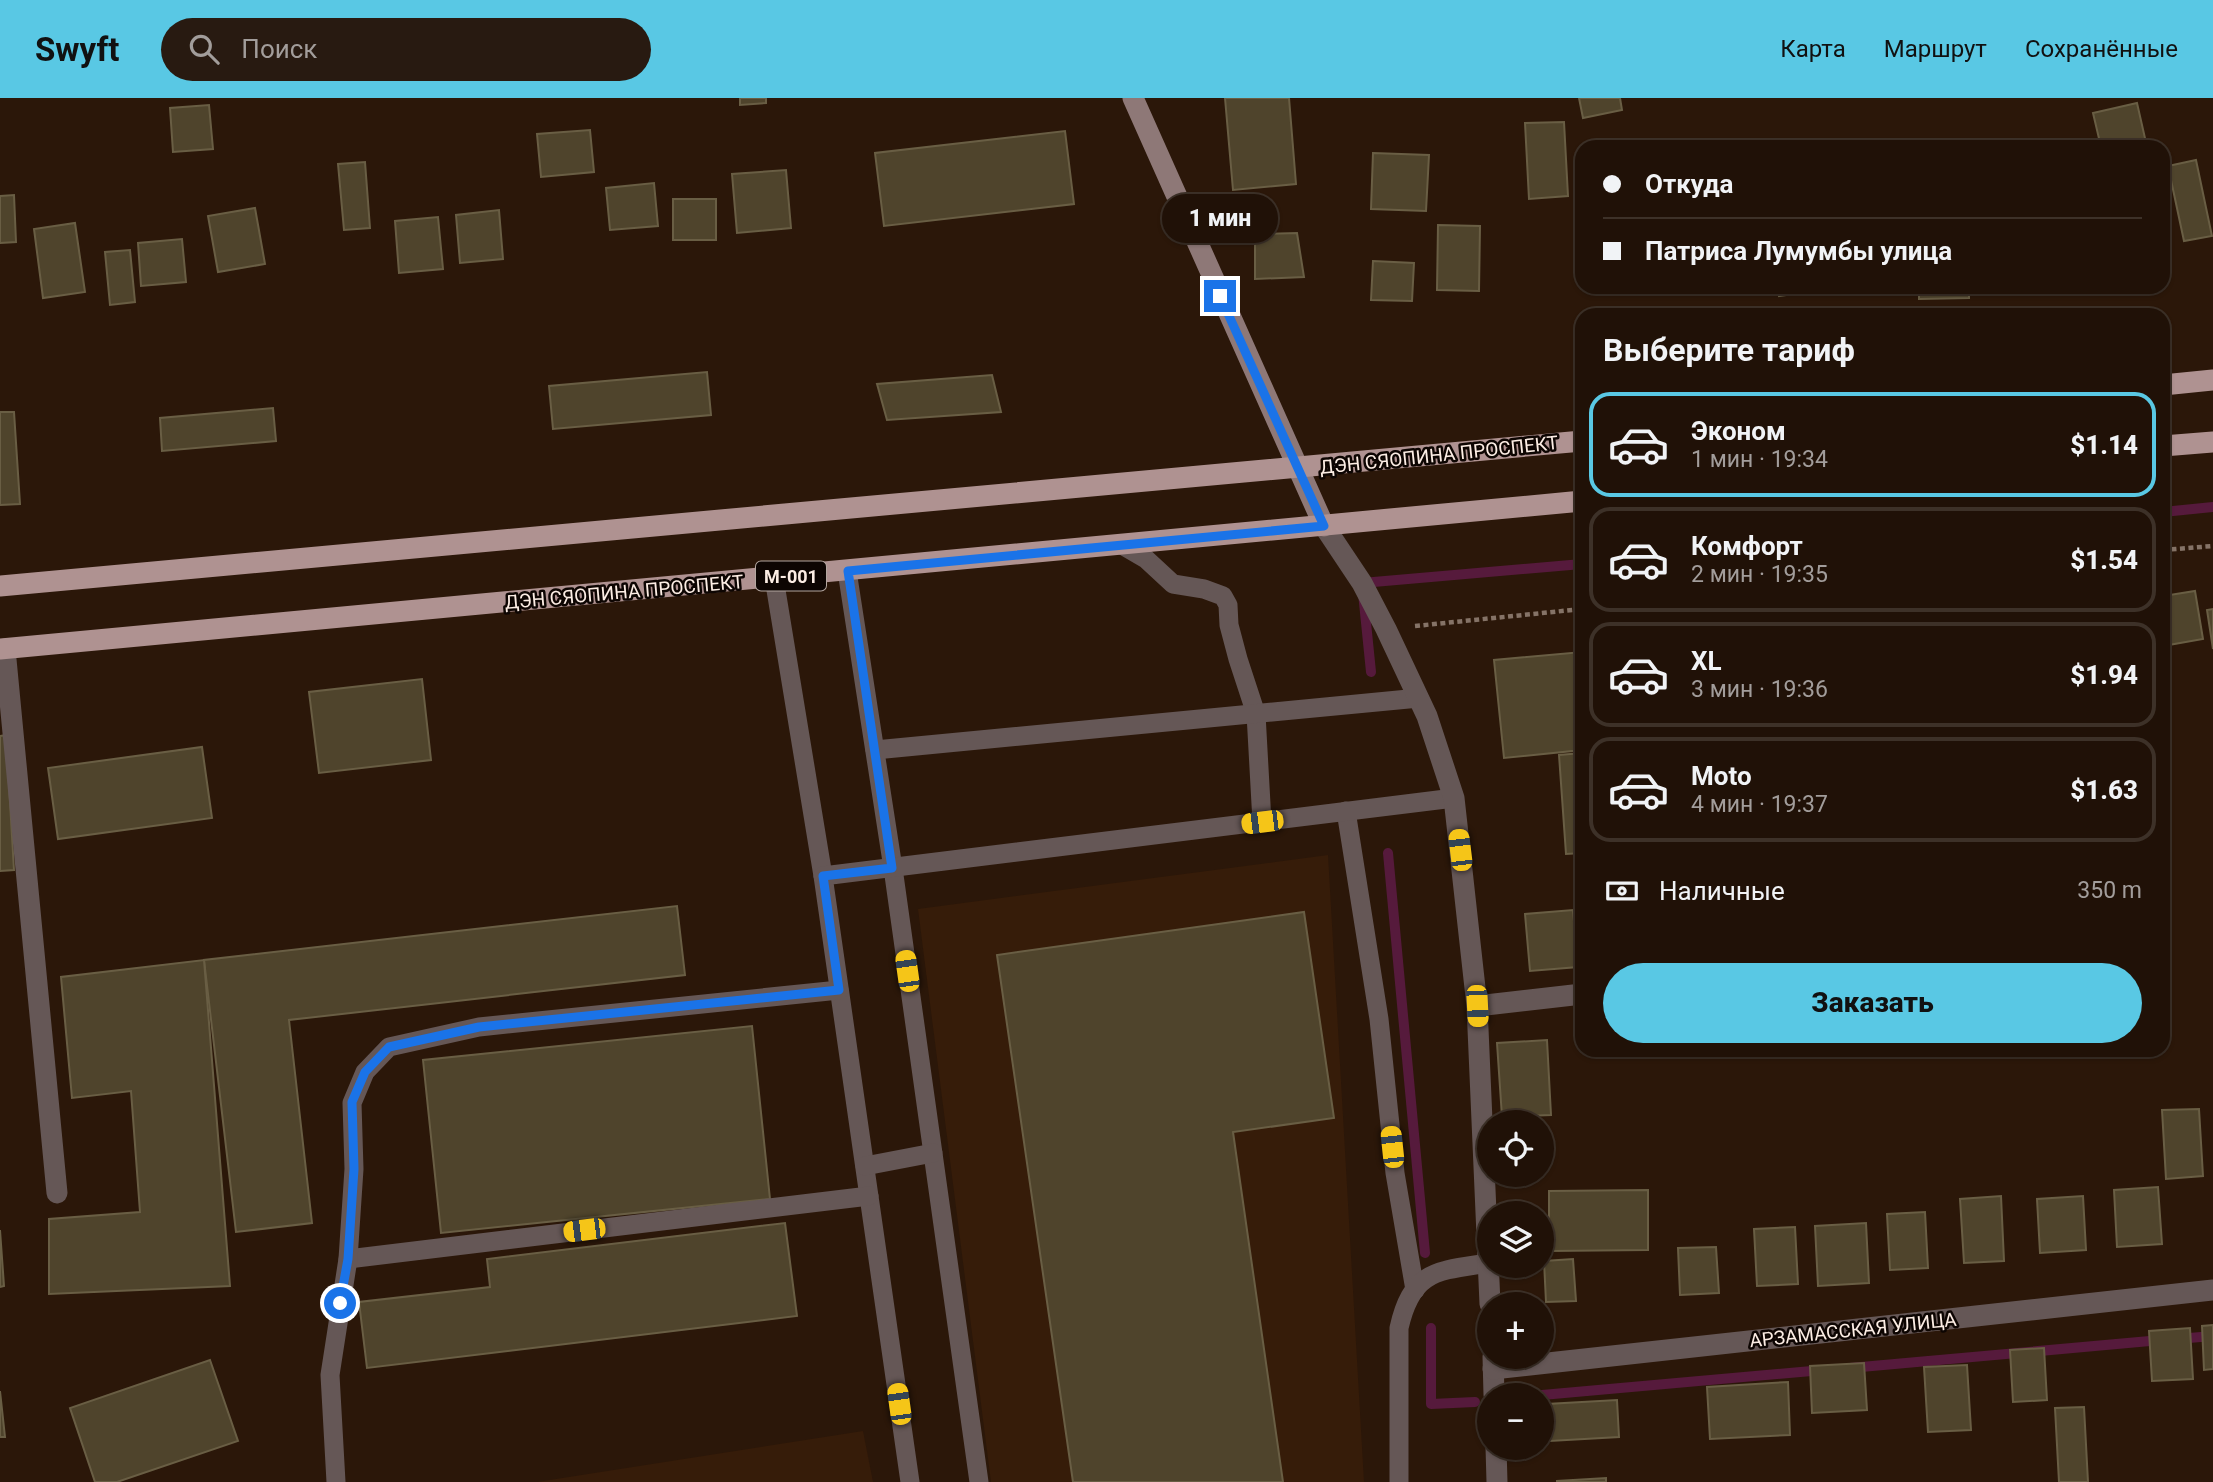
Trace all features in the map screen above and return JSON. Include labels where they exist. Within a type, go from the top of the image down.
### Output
[{"type":"main road","points":[[2170,384],[2213,380]]},
{"type":"main road","name":"ДЭН СЯОПИНА ПРОСПЕКТ","points":[[0,586],[1575,442]]},
{"type":"main road","points":[[2170,445],[2213,442]]},
{"type":"main road","name":"ДЭН СЯОПИНА ПРОСПЕКТ","points":[[2,649],[1575,502]]},
{"type":"street","points":[[1133,98],[1324,526],[1362,583],[1419,698],[1454,798],[1477,1006],[1485,1201]]},
{"type":"street","points":[[2,649],[57,1193]]},
{"type":"street","points":[[1477,1006],[1575,995]]},
{"type":"street","name":"АРЗАМАССКАЯ УЛИЦА","points":[[1554,1357],[2213,1290]]},
{"type":"street","points":[[1496,1460],[1497,1482]]},
{"type":"lane","points":[[1122,545],[1146,559],[1174,584],[1204,589],[1223,596],[1228,605],[1229,625],[1256,714],[1262,822]]},
{"type":"lane","points":[[848,571],[979,1482]]},
{"type":"lane","points":[[774,578],[823,876],[910,1482]]},
{"type":"lane","points":[[875,750],[1419,698]]},
{"type":"lane","points":[[823,876],[1454,798]]},
{"type":"lane","points":[[1346,811],[1379,1019],[1395,1173],[1415,1290]]},
{"type":"lane","points":[[336,1482],[330,1375],[348,1259],[354,1169],[352,1102],[365,1072],[389,1047],[479,1027],[839,990]]},
{"type":"lane","points":[[865,1166],[933,1153]]},
{"type":"lane","points":[[348,1259],[869,1196]]},
{"type":"lane","points":[[1399,1482],[1399,1328],[1404,1310],[1415,1290],[1425,1279],[1438,1271],[1477,1265]]},
{"type":"path","points":[[2170,549],[2213,546]]},
{"type":"path","points":[[1386,629],[1575,610]]},
{"type":"shaded area","points":[[1328,855],[1364,1482],[991,1482],[918,909]]},
{"type":"shaded area","points":[[863,1431],[873,1482],[537,1482]]},
{"type":"building","points":[[740,98],[766,98],[766,103],[740,105]]},
{"type":"building","points":[[1225,98],[1289,98],[1296,184],[1233,190]]},
{"type":"building","points":[[1579,98],[1620,98],[1622,110],[1583,118]]},
{"type":"building","points":[[2137,103],[2145,140],[2099,140],[2093,113]]},
{"type":"building","points":[[209,105],[213,149],[173,152],[170,108]]},
{"type":"building","points":[[1564,122],[1568,196],[1529,199],[1525,123]]},
{"type":"building","points":[[590,130],[594,172],[541,177],[537,134]]},
{"type":"building","points":[[1065,131],[1074,204],[884,226],[875,153]]},
{"type":"building","points":[[1373,153],[1429,155],[1426,211],[1371,209]]},
{"type":"building","points":[[2196,160],[2212,236],[2184,241],[2170,166]]},
{"type":"building","points":[[365,162],[370,228],[344,230],[338,164]]},
{"type":"building","points":[[786,170],[791,228],[737,233],[732,174]]},
{"type":"building","points":[[654,183],[658,226],[610,230],[606,188]]},
{"type":"building","points":[[14,195],[16,242],[0,243],[0,196]]},
{"type":"building","points":[[673,199],[716,199],[716,240],[673,240]]},
{"type":"building","points":[[255,208],[265,264],[218,272],[208,216]]},
{"type":"building","points":[[499,210],[503,259],[460,263],[456,215]]},
{"type":"building","points":[[438,217],[443,269],[399,273],[395,221]]},
{"type":"building","points":[[75,223],[85,292],[43,298],[34,229]]},
{"type":"building","points":[[1438,225],[1480,226],[1479,291],[1437,290]]},
{"type":"building","points":[[1297,233],[1304,277],[1255,279],[1255,234]]},
{"type":"building","points":[[182,239],[186,282],[141,286],[138,243]]},
{"type":"building","points":[[130,250],[135,302],[110,305],[105,252]]},
{"type":"building","points":[[1373,261],[1414,263],[1412,301],[1371,300]]},
{"type":"building","points":[[1919,294],[1969,294],[1969,298],[1919,299]]},
{"type":"building","points":[[707,372],[711,415],[553,429],[549,386]]},
{"type":"building","points":[[992,375],[1001,412],[887,420],[877,384]]},
{"type":"building","points":[[273,408],[276,441],[162,451],[160,418]]},
{"type":"building","points":[[0,412],[14,412],[20,504],[0,505]]},
{"type":"building","points":[[2195,591],[2203,639],[2170,645],[2170,595]]},
{"type":"building","points":[[2213,609],[2213,649],[2207,610]]},
{"type":"building","points":[[1575,653],[1575,751],[1504,758],[1494,660]]},
{"type":"building","points":[[422,679],[431,760],[319,773],[309,692]]},
{"type":"building","points":[[6,735],[14,870],[0,871],[0,736]]},
{"type":"building","points":[[202,747],[212,818],[58,839],[48,768]]},
{"type":"building","points":[[1575,754],[1575,853],[1566,854],[1559,755]]},
{"type":"building","points":[[677,906],[685,975],[289,1020],[312,1223],[236,1232],[204,960]]},
{"type":"building","points":[[1573,910],[1575,967],[1530,971],[1525,914]]},
{"type":"building","points":[[1304,912],[1334,1118],[1233,1132],[1283,1482],[1073,1482],[997,955]]},
{"type":"building","points":[[204,960],[230,1286],[49,1294],[49,1219],[140,1212],[131,1091],[72,1098],[61,977]]},
{"type":"building","points":[[752,1026],[770,1199],[441,1233],[423,1060]]},
{"type":"building","points":[[1547,1040],[1551,1110],[1502,1110],[1497,1043]]},
{"type":"building","points":[[2199,1109],[2203,1176],[2166,1179],[2162,1110]]},
{"type":"building","points":[[2158,1187],[2162,1244],[2117,1247],[2114,1190]]},
{"type":"building","points":[[1648,1190],[1648,1250],[1554,1251],[1554,1201],[1549,1201],[1549,1191]]},
{"type":"building","points":[[2001,1196],[2004,1261],[1964,1263],[1960,1199]]},
{"type":"building","points":[[2083,1196],[2086,1250],[2040,1253],[2037,1199]]},
{"type":"building","points":[[1925,1212],[1928,1268],[1890,1270],[1887,1214]]},
{"type":"building","points":[[785,1223],[797,1316],[367,1368],[359,1302],[490,1287],[487,1259]]},
{"type":"building","points":[[1866,1223],[1869,1283],[1818,1286],[1815,1226]]},
{"type":"building","points":[[1795,1227],[1798,1284],[1757,1286],[1754,1229]]},
{"type":"building","points":[[0,1230],[4,1286],[0,1287]]},
{"type":"building","points":[[1716,1247],[1719,1293],[1680,1295],[1678,1248]]},
{"type":"building","points":[[1573,1259],[1576,1301],[1554,1302],[1554,1292],[1546,1292],[1545,1278],[1554,1278],[1554,1260]]},
{"type":"building","points":[[2213,1325],[2213,1369],[2204,1370],[2202,1326]]},
{"type":"building","points":[[2190,1328],[2193,1379],[2152,1381],[2149,1331]]},
{"type":"building","points":[[2044,1348],[2047,1400],[2013,1402],[2010,1350]]},
{"type":"building","points":[[210,1360],[238,1441],[117,1482],[95,1482],[70,1408]]},
{"type":"building","points":[[1864,1363],[1867,1410],[1812,1413],[1810,1366]]},
{"type":"building","points":[[1967,1365],[1971,1430],[1928,1432],[1924,1367]]},
{"type":"building","points":[[1788,1382],[1790,1435],[1710,1439],[1707,1387]]},
{"type":"building","points":[[0,1391],[5,1437],[0,1437]]},
{"type":"building","points":[[1617,1400],[1619,1437],[1554,1441],[1554,1404]]},
{"type":"building","points":[[2084,1407],[2088,1482],[2059,1482],[2055,1408]]},
{"type":"building","points":[[1606,1478],[1606,1482],[1557,1482],[1557,1481]]},
{"type":"waterway","points":[[2170,511],[2213,507]]},
{"type":"waterway","points":[[1371,672],[1362,583],[1575,565]]},
{"type":"waterway","points":[[1388,853],[1425,1253]]},
{"type":"waterway","points":[[1431,1328],[1431,1404],[1475,1402]]},
{"type":"waterway","points":[[2177,1339],[2213,1336]]},
{"type":"waterway","points":[[1850,1368],[2161,1340]]},
{"type":"waterway","points":[[1554,1394],[1823,1370]]},
{"type":"route","points":[[340,1303],[348,1259],[354,1169],[352,1102],[365,1072],[389,1047],[479,1027],[839,990],[823,876],[892,868],[848,571],[1324,526],[1220,296]]}]
